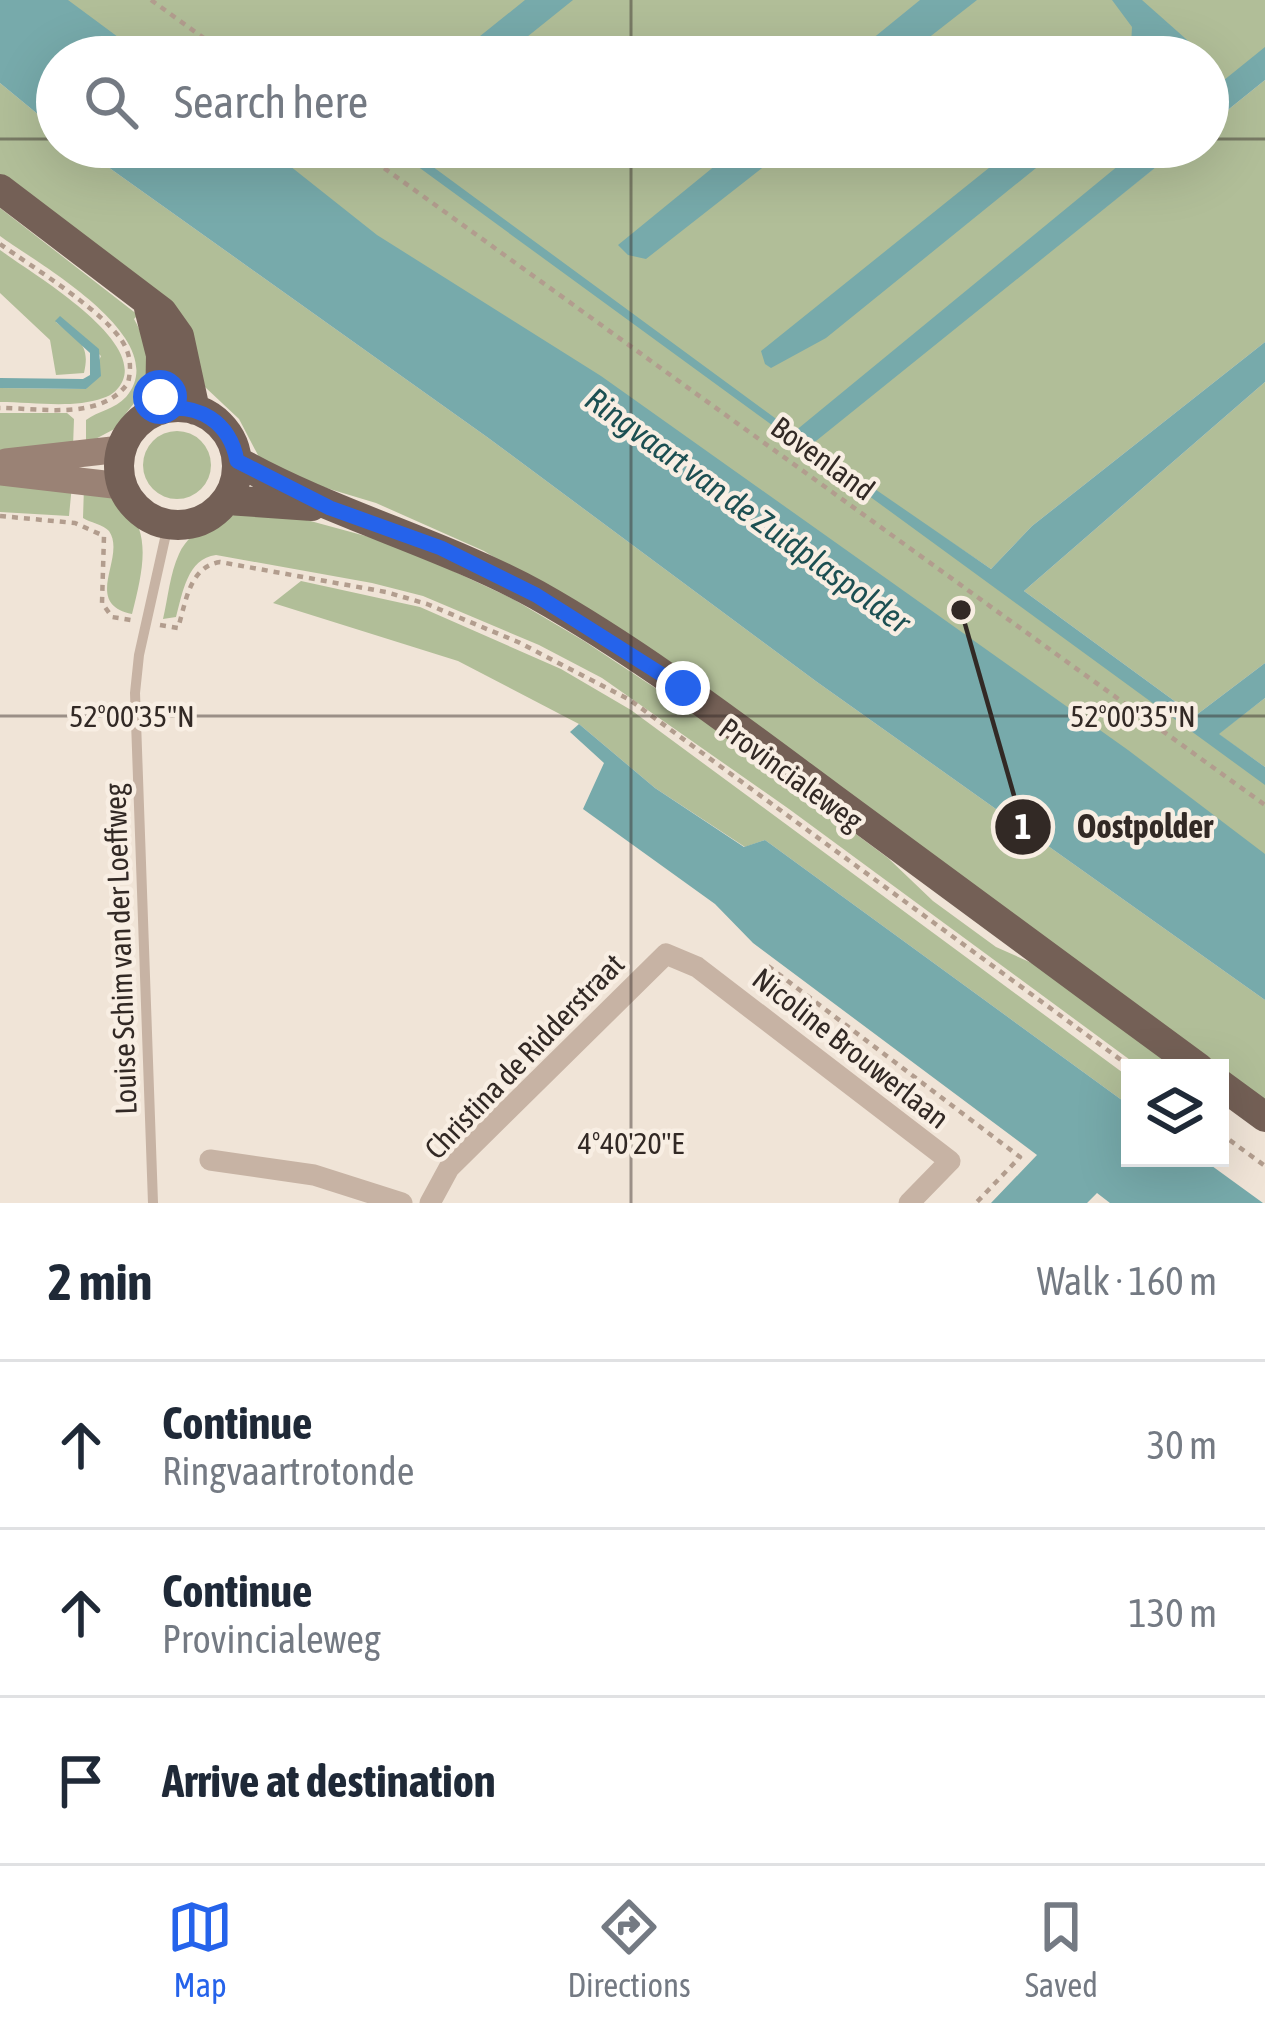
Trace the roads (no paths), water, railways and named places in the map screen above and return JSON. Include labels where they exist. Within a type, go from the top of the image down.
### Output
[{"type":"main road","points":[[0,189],[162,312],[178,336],[195,410]]},
{"type":"main road","points":[[147,302],[161,355],[160,410]]},
{"type":"main road","points":[[160,410],[195,410],[224,429],[237,461],[227,500],[208,518],[195,524],[168,525],[140,512],[122,487],[121,448],[140,420],[160,410]]},
{"type":"main road","points":[[0,462],[121,448]]},
{"type":"main road","name":"Provincialeweg","points":[[237,461],[330,508],[441,548],[536,595],[614,642],[1186,1059]]},
{"type":"main road","points":[[0,472],[122,487]]},
{"type":"main road","name":"Provincialeweg","points":[[227,500],[330,508]]},
{"type":"main road","points":[[1229,1091],[1265,1117]]},
{"type":"street","name":"Christina de Ridderstraat","points":[[430,1203],[449,1168],[665,954]]},
{"type":"street","name":"Nicoline Brouwerlaan","points":[[665,954],[697,967],[950,1161],[909,1203]]},
{"type":"street","points":[[210,1160],[314,1175],[402,1203]]},
{"type":"lane","name":"Louise Schim van der Loeffweg","points":[[153,1203],[135,693],[168,525]]},
{"type":"water","points":[[0,0],[68,0],[117,36],[36,36],[36,113],[0,83]]},
{"type":"water","points":[[525,0],[573,0],[528,36],[480,36]]},
{"type":"water","points":[[920,0],[977,0],[931,36],[876,36]]},
{"type":"water","points":[[1112,0],[1142,0],[1183,36],[1132,36],[1132,27]]},
{"type":"water","points":[[1265,47],[1265,80],[1229,109],[1229,76]]},
{"type":"water","name":"Ringvaart van de Zuidplaspolder","points":[[109,168],[292,168],[377,235],[601,376],[1128,750],[1265,854],[1265,1000],[817,682],[487,437]]},
{"type":"water","points":[[420,168],[435,168],[794,432],[1115,168],[1155,168],[811,445],[991,569],[1032,526],[1265,342],[1265,382],[1024,591],[1195,716],[1265,663],[1265,698],[1219,734],[1265,767],[1265,785]]},
{"type":"water","points":[[712,168],[762,168],[646,259],[628,255],[618,245]]},
{"type":"water","points":[[989,168],[1036,168],[826,338],[771,368],[761,351]]},
{"type":"water","points":[[60,316],[99,349],[101,376],[86,389],[0,388],[0,378],[83,379],[90,375],[90,353],[55,321]]},
{"type":"water","points":[[579,724],[655,788],[744,847],[765,840],[1121,1099],[1121,1167],[1213,1167],[1263,1203],[1110,1203],[1097,1193],[1087,1203],[991,1203],[1037,1155],[753,943],[715,904],[583,809],[604,763],[570,732]]},
{"type":"place","name":"Oostpolder","points":[[961,610]]}]
